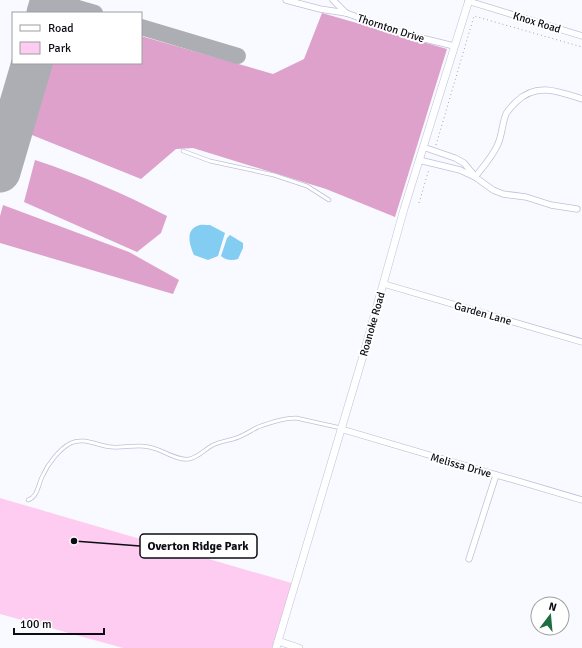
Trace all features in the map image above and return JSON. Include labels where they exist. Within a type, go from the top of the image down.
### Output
[{"type":"street","points":[[286,0],[320,9],[346,13]]},
{"type":"street","name":"Thornton Drive","points":[[333,0],[346,13],[405,34],[454,46]]},
{"type":"street","name":"Knox Road","points":[[469,0],[582,36]]},
{"type":"street","name":"Roanoke Road","points":[[277,645],[384,284],[419,160],[469,0]]},
{"type":"street","points":[[475,177],[498,144],[506,114],[511,106],[520,98],[530,92],[541,89],[552,90],[582,99]]},
{"type":"street","points":[[423,147],[455,158],[464,163],[475,177]]},
{"type":"street","points":[[419,160],[460,170],[475,177],[493,190],[504,194],[526,197],[551,205],[577,209]]},
{"type":"street","name":"Garden Lane","points":[[384,284],[582,342]]},
{"type":"street","name":"Melissa Drive","points":[[341,429],[582,500]]},
{"type":"street","points":[[470,559],[496,475]]},
{"type":"street","points":[[277,645],[299,648]]},
{"type":"lane","points":[[183,152],[210,161],[274,175],[307,186],[329,200]]},
{"type":"lane","points":[[28,500],[32,499],[43,475],[56,456],[69,444],[76,441],[113,447],[147,446],[188,459],[201,454],[211,446],[234,439],[259,427],[290,418],[296,418],[341,429]]},
{"type":"path","points":[[435,148],[474,16],[582,47]]},
{"type":"path","points":[[419,204],[430,167]]},
{"type":"green space","points":[[0,498],[295,584],[277,648],[123,648],[0,614]]},
{"type":"shaded area","points":[[322,13],[447,49],[395,217],[326,189],[193,148],[176,149],[141,179],[27,133],[49,64],[142,64],[142,36],[273,74],[304,59]]},
{"type":"shaded area","points":[[35,160],[102,185],[167,216],[161,233],[137,252],[24,202]]},
{"type":"shaded area","points":[[3,205],[129,252],[179,280],[173,294],[0,243],[0,216]]},
{"type":"water","points":[[210,225],[225,233],[218,256],[208,260],[194,255],[190,243],[190,235],[193,228],[197,226]]},
{"type":"water","points":[[230,235],[243,243],[243,248],[238,259],[229,260],[221,256],[227,238]]},
{"type":"taxiway","points":[[51,0],[92,12]]},
{"type":"taxiway","points":[[142,27],[238,56]]},
{"type":"runway","points":[[47,12],[51,0]]},
{"type":"runway","points":[[0,172],[32,64]]},
{"type":"place","name":"Overton Ridge Park","points":[[74,541]]}]
